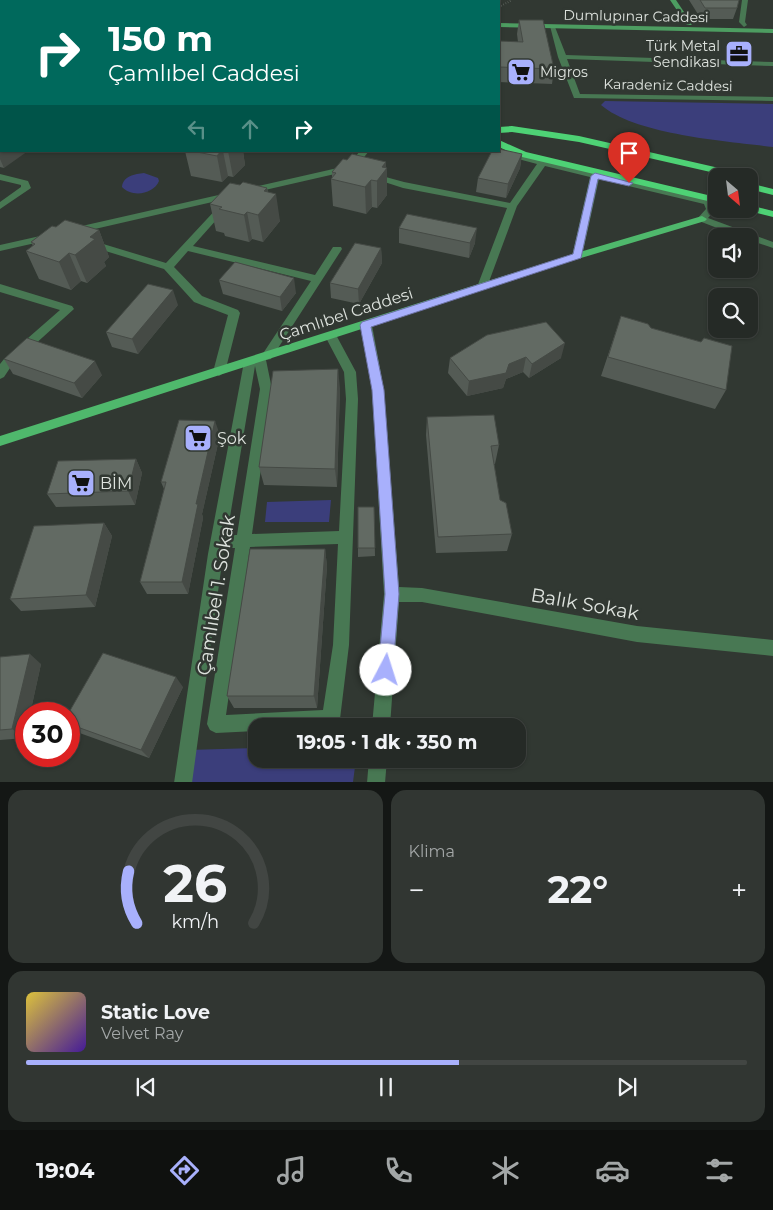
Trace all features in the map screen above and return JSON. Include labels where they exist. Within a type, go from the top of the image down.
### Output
[{"type":"highway","points":[[500,130],[512,129],[579,139],[708,168]]},
{"type":"highway","points":[[500,130],[708,189]]},
{"type":"highway","points":[[500,142],[566,150],[708,177]]},
{"type":"highway","points":[[500,143],[522,154],[708,198]]},
{"type":"highway","points":[[758,180],[773,184]]},
{"type":"highway","points":[[758,188],[773,192]]},
{"type":"highway","points":[[758,201],[773,204]]},
{"type":"highway","points":[[758,210],[773,214]]},
{"type":"main road","points":[[673,0],[689,24]]},
{"type":"main road","name":"Dumlupınar Caddesi","points":[[500,20],[773,25]]},
{"type":"main road","name":"Dumlupınar Caddesi","points":[[500,26],[773,31]]},
{"type":"main road","name":"Çamlıbel Caddesi","points":[[0,441],[577,256],[702,219]]},
{"type":"street","points":[[744,25],[742,22],[746,0]]},
{"type":"street","name":"Karadeniz Caddesi","points":[[552,27],[577,96],[773,99]]},
{"type":"street","points":[[562,57],[773,64]]},
{"type":"street","points":[[0,248],[345,169],[353,166],[364,152]]},
{"type":"street","points":[[496,152],[708,202],[711,209],[702,219],[725,228]]},
{"type":"street","points":[[482,287],[512,206],[543,163]]},
{"type":"street","points":[[345,169],[403,185],[512,206]]},
{"type":"street","points":[[577,256],[595,176]]},
{"type":"street","points":[[0,177],[26,183],[26,188],[0,206]]},
{"type":"street","points":[[168,267],[188,248],[235,194]]},
{"type":"street","points":[[60,234],[168,267],[198,299],[234,313],[219,372]]},
{"type":"street","points":[[758,240],[773,245]]},
{"type":"street","points":[[188,248],[318,278]]},
{"type":"street","points":[[182,782],[218,542],[259,359],[337,249]]},
{"type":"street","points":[[0,374],[4,360],[68,309],[2,291]]},
{"type":"street","points":[[366,325],[378,390],[392,594],[382,718]]},
{"type":"street","points":[[218,542],[346,537],[352,399],[350,372],[331,336]]},
{"type":"street","name":"Çamlıbel 1. Sokak","points":[[259,359],[266,389],[216,724],[331,719],[341,645],[346,537]]},
{"type":"street","name":"Balık Sokak","points":[[392,594],[422,595],[637,634],[773,648]]},
{"type":"street","points":[[376,782],[377,768]]},
{"type":"path","points":[[500,6],[512,0]]},
{"type":"shaded area","points":[[605,101],[773,104],[773,147],[707,139],[658,130],[617,115],[601,105]]},
{"type":"shaded area","points":[[144,173],[158,178],[159,181],[153,189],[148,192],[131,193],[122,187],[127,178]]},
{"type":"shaded area","points":[[331,500],[329,522],[265,522],[267,502]]},
{"type":"shaded area","points":[[248,748],[248,768],[355,768],[353,782],[186,782],[188,750]]},
{"type":"building","points":[[700,0],[739,0],[737,8],[705,8]]},
{"type":"building","points":[[519,20],[543,20],[554,69],[500,67],[500,41],[523,42]]},
{"type":"building","points":[[500,149],[522,154],[508,184],[478,178],[491,152],[500,152]]},
{"type":"building","points":[[197,152],[220,152],[217,156]]},
{"type":"building","points":[[352,154],[386,162],[382,167],[387,168],[377,181],[371,180],[365,187],[331,179],[336,173],[332,172],[343,159],[347,160]]},
{"type":"building","points":[[243,182],[267,188],[264,191],[276,194],[258,215],[247,212],[244,215],[219,209],[222,207],[210,204],[230,183],[240,185]]},
{"type":"building","points":[[407,214],[477,228],[470,243],[399,228]]},
{"type":"building","points":[[65,220],[99,230],[90,237],[95,239],[75,255],[69,253],[59,262],[26,251],[35,244],[31,242],[52,226],[56,227]]},
{"type":"building","points":[[355,243],[381,248],[358,289],[330,283]]},
{"type":"building","points":[[235,262],[294,278],[280,297],[219,280]]},
{"type":"building","points":[[148,284],[173,290],[132,339],[106,332]]},
{"type":"building","points":[[621,316],[648,324],[651,328],[701,342],[704,338],[732,346],[726,390],[608,357]]},
{"type":"building","points":[[546,322],[565,343],[532,364],[526,357],[509,364],[506,373],[469,381],[450,358],[487,335]]},
{"type":"building","points":[[27,338],[95,361],[74,383],[4,359]]},
{"type":"building","points":[[338,369],[335,469],[259,467],[273,371]]},
{"type":"building","points":[[494,415],[499,445],[491,446],[500,500],[506,503],[512,534],[438,537],[427,417]]},
{"type":"building","points":[[179,420],[215,421],[196,504],[198,504],[182,582],[140,582],[166,482],[161,482]]},
{"type":"building","points":[[136,459],[128,491],[47,494],[58,461]]},
{"type":"building","points":[[358,507],[374,507],[375,548],[358,548]]},
{"type":"building","points":[[104,523],[86,595],[10,599],[34,526]]},
{"type":"building","points":[[250,549],[325,549],[314,696],[227,696]]},
{"type":"building","points":[[103,653],[176,677],[141,750],[80,728],[80,702],[75,702]]},
{"type":"building","points":[[30,654],[18,702],[15,702],[15,716],[12,729],[0,730],[0,657]]},
{"type":"place","name":"Türk Metal Sendikası","points":[[739,54]]},
{"type":"place","name":"Migros","points":[[521,72]]},
{"type":"place","name":"Şok","points":[[198,438]]},
{"type":"place","name":"BİM","points":[[81,483]]},
{"type":"route","points":[[386,670],[392,594],[378,390],[366,325],[577,256],[595,176],[629,183]]}]
